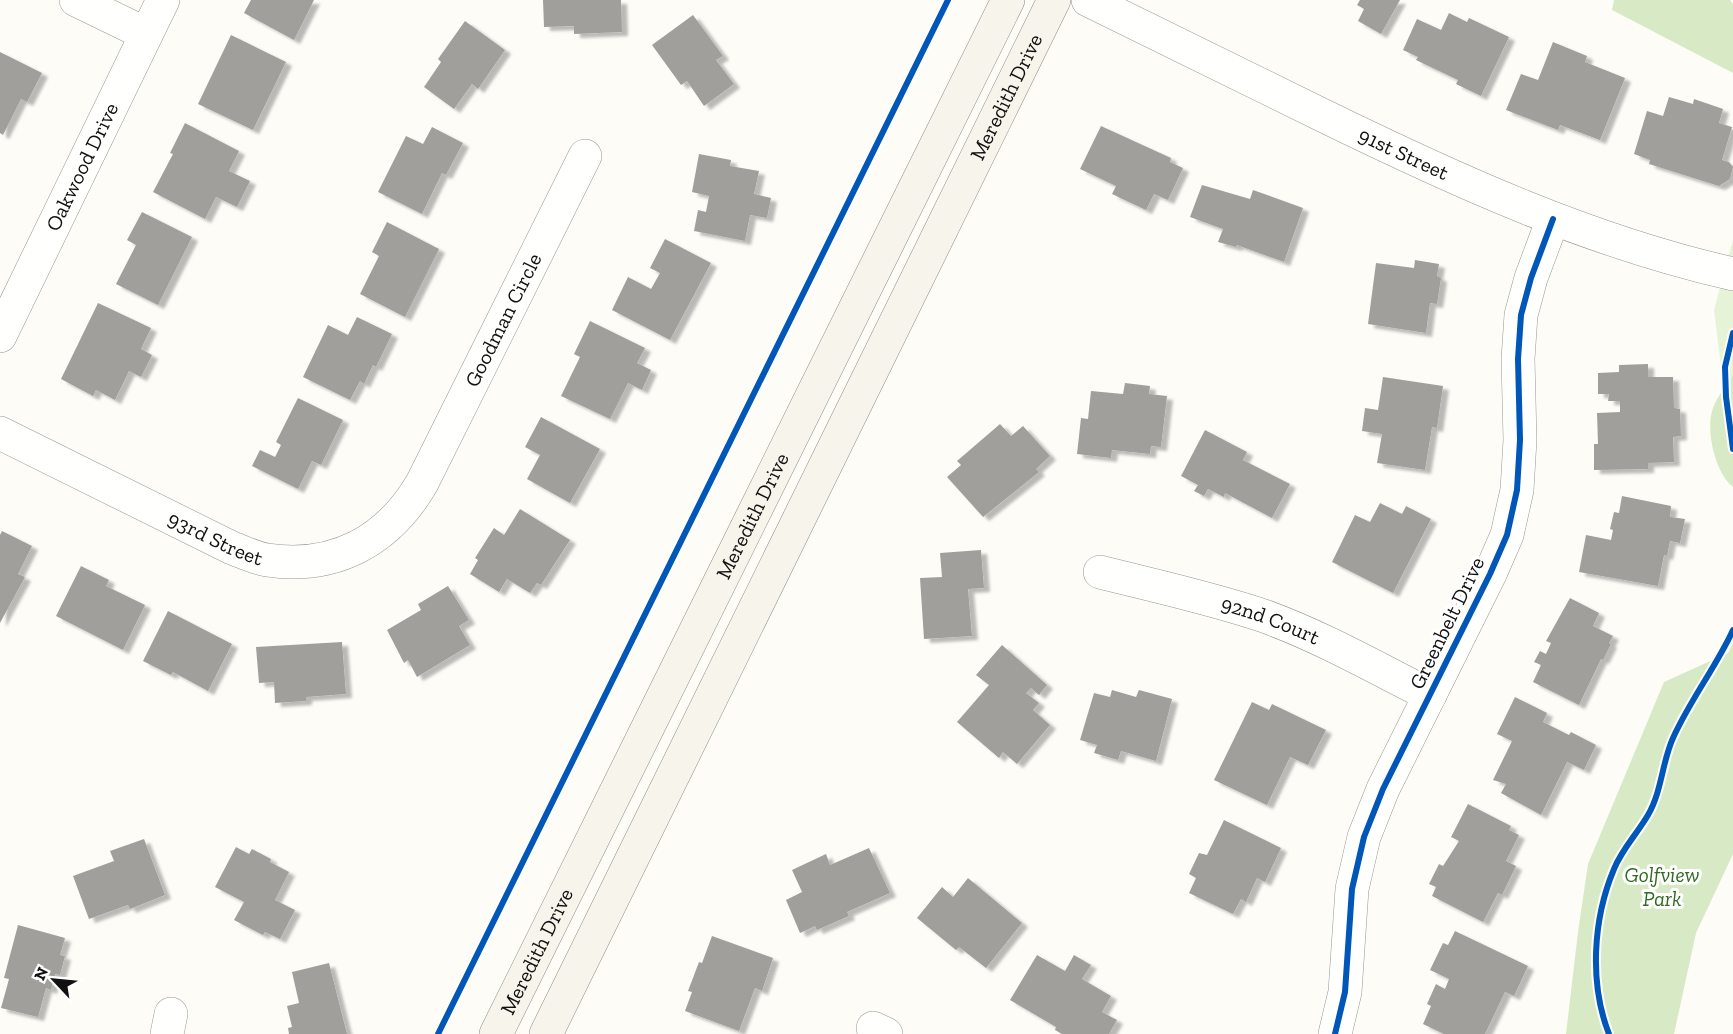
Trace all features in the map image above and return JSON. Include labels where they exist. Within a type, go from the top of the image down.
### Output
[{"type":"main road","name":"Meredith Drive","points":[[496,1034],[1008,0]]},
{"type":"main road","name":"Meredith Drive","points":[[546,1034],[1054,0]]},
{"type":"street","points":[[76,0],[146,34]]},
{"type":"street","name":"Oakwood Drive","points":[[0,336],[163,0]]},
{"type":"street","name":"91st Street","points":[[1088,0],[1402,154],[1505,200],[1608,239],[1733,274]]},
{"type":"street","name":"Goodman Circle","points":[[422,483],[585,156]]},
{"type":"street","name":"Greenbelt Drive","points":[[1335,1034],[1345,992],[1352,889],[1364,837],[1383,789],[1490,574],[1507,535],[1517,490],[1520,440],[1518,359],[1521,315],[1553,219]]},
{"type":"street","name":"93rd Street","points":[[0,433],[232,548],[265,559],[298,563],[331,558],[364,545],[389,526],[411,502],[422,483]]},
{"type":"street","name":"92nd Court","points":[[1100,572],[1212,600],[1265,617],[1325,643],[1430,695]]},
{"type":"green space","points":[[1614,0],[1730,0],[1733,4],[1733,73],[1612,10]]},
{"type":"green space","points":[[1733,240],[1733,464],[1714,310]]},
{"type":"green space","points":[[1733,375],[1733,487],[1721,472],[1713,450],[1710,427],[1713,408]]},
{"type":"green space","name":"Golfview Park","points":[[1733,643],[1733,854],[1696,933],[1674,1034],[1566,1034],[1588,864],[1664,682],[1728,653]]},
{"type":"building","points":[[251,0],[314,0],[294,40],[244,13]]},
{"type":"building","points":[[543,0],[621,0],[622,32],[574,34],[574,26],[544,27]]},
{"type":"building","points":[[1360,0],[1400,0],[1381,34],[1358,21],[1364,9],[1357,5]]},
{"type":"building","points":[[1449,13],[1467,22],[1469,18],[1509,37],[1481,96],[1456,84],[1458,80],[1416,60],[1418,57],[1403,50],[1417,19],[1441,30]]},
{"type":"building","points":[[693,15],[723,56],[716,60],[734,84],[704,106],[687,81],[681,85],[652,45]]},
{"type":"building","points":[[465,21],[505,50],[478,89],[472,84],[454,109],[424,87],[441,62],[438,59]]},
{"type":"building","points":[[231,35],[286,62],[253,130],[198,104]]},
{"type":"building","points":[[1553,42],[1587,56],[1585,62],[1625,78],[1600,140],[1560,125],[1558,130],[1506,110],[1521,74],[1538,80]]},
{"type":"building","points":[[0,52],[42,73],[27,102],[21,99],[3,135],[0,133]]},
{"type":"building","points":[[1669,97],[1693,104],[1694,99],[1723,109],[1719,123],[1732,127],[1722,160],[1729,162],[1733,167],[1730,179],[1719,186],[1649,164],[1650,160],[1634,154],[1647,111],[1663,116]]},
{"type":"building","points":[[185,123],[239,151],[229,171],[250,181],[237,207],[216,197],[205,219],[153,192],[173,154],[170,153]]},
{"type":"building","points":[[1101,126],[1171,158],[1170,162],[1183,168],[1168,200],[1154,194],[1146,210],[1112,194],[1116,186],[1080,169]]},
{"type":"building","points":[[432,127],[463,143],[446,175],[442,173],[422,214],[378,192],[406,136],[423,144]]},
{"type":"building","points":[[699,154],[731,160],[730,166],[759,171],[754,194],[771,198],[767,218],[750,215],[745,241],[694,231],[698,210],[706,212],[709,196],[692,192]]},
{"type":"building","points":[[1202,185],[1250,199],[1253,190],[1303,208],[1284,262],[1237,245],[1236,247],[1218,242],[1223,229],[1190,217]]},
{"type":"building","points":[[142,212],[192,237],[158,305],[116,284],[136,245],[127,240]]},
{"type":"building","points":[[387,222],[439,249],[405,317],[360,294],[379,256],[372,252]]},
{"type":"building","points":[[665,239],[711,263],[670,340],[612,310],[628,277],[651,289],[660,273],[650,268]]},
{"type":"building","points":[[1415,260],[1439,264],[1437,276],[1441,278],[1437,304],[1430,303],[1426,333],[1368,324],[1376,263],[1414,268]]},
{"type":"building","points":[[98,303],[151,328],[141,349],[152,355],[141,377],[129,371],[115,400],[96,390],[93,396],[61,379]]},
{"type":"building","points":[[357,317],[392,334],[376,367],[373,365],[364,384],[360,381],[350,400],[303,377],[328,325],[348,335]]},
{"type":"building","points":[[590,321],[645,348],[637,363],[651,370],[642,390],[628,383],[610,419],[561,396],[580,357],[574,354]]},
{"type":"building","points":[[1648,364],[1648,377],[1673,377],[1674,408],[1680,409],[1681,436],[1673,437],[1674,462],[1648,463],[1648,469],[1594,470],[1594,444],[1598,444],[1597,413],[1620,412],[1620,401],[1608,401],[1609,394],[1598,394],[1598,373],[1619,372],[1619,365]]},
{"type":"building","points":[[1383,377],[1443,386],[1437,428],[1432,427],[1425,470],[1377,463],[1382,434],[1362,431],[1365,408],[1378,410]]},
{"type":"building","points":[[1125,383],[1150,386],[1149,394],[1167,396],[1161,447],[1151,446],[1150,454],[1112,450],[1111,458],[1077,454],[1081,418],[1088,419],[1091,391],[1123,394]]},
{"type":"building","points":[[298,398],[343,420],[321,465],[312,461],[298,489],[252,466],[260,450],[275,457],[281,445],[276,442]]},
{"type":"building","points":[[541,417],[600,449],[570,503],[527,479],[540,455],[525,447]]},
{"type":"building","points":[[1000,424],[1011,436],[1023,426],[1050,456],[1036,469],[1039,472],[983,517],[947,477],[961,465],[957,461]]},
{"type":"building","points":[[1205,430],[1247,452],[1243,460],[1290,484],[1272,518],[1225,493],[1224,497],[1208,489],[1204,496],[1194,491],[1198,485],[1181,476]]},
{"type":"building","points":[[1622,496],[1671,506],[1670,517],[1685,519],[1680,543],[1670,541],[1667,556],[1664,555],[1658,586],[1579,572],[1586,535],[1611,540],[1613,530],[1610,529],[1614,512],[1619,513]]},
{"type":"building","points":[[1380,503],[1402,514],[1406,506],[1431,519],[1393,593],[1332,562],[1355,515],[1370,522]]},
{"type":"building","points":[[520,509],[570,540],[541,585],[537,583],[530,593],[507,579],[499,592],[470,574],[478,560],[475,558],[494,528],[504,535]]},
{"type":"building","points":[[2,531],[32,546],[18,574],[25,577],[0,623],[0,535]]},
{"type":"building","points":[[981,550],[984,588],[968,589],[972,636],[924,639],[920,578],[942,577],[940,553]]},
{"type":"building","points":[[81,566],[109,580],[106,586],[145,605],[123,650],[56,616]]},
{"type":"building","points":[[448,586],[469,620],[459,626],[470,645],[417,677],[408,660],[404,663],[387,630],[421,610],[418,604]]},
{"type":"building","points":[[1570,598],[1599,613],[1593,626],[1613,636],[1579,705],[1533,682],[1541,665],[1534,662],[1540,651],[1546,654],[1551,643],[1546,641]]},
{"type":"building","points":[[168,611],[232,644],[208,691],[173,672],[171,675],[143,661]]},
{"type":"building","points":[[342,642],[346,694],[306,697],[306,701],[275,703],[274,682],[259,683],[256,647]]},
{"type":"building","points":[[1002,645],[1047,685],[1039,695],[1031,688],[1026,693],[1039,703],[1033,710],[1050,725],[1017,764],[1003,752],[999,758],[957,722],[989,685],[976,675]]},
{"type":"building","points":[[1112,690],[1136,697],[1139,690],[1172,699],[1156,761],[1121,751],[1118,760],[1094,753],[1097,745],[1080,740],[1094,693],[1110,697]]},
{"type":"building","points":[[1515,697],[1547,713],[1543,722],[1569,735],[1571,732],[1596,745],[1584,770],[1567,762],[1541,815],[1501,793],[1506,784],[1493,780],[1512,741],[1497,734]]},
{"type":"building","points":[[1252,702],[1269,710],[1272,704],[1326,730],[1308,765],[1290,757],[1267,805],[1214,780]]},
{"type":"building","points":[[1468,804],[1511,826],[1509,830],[1519,835],[1506,861],[1516,866],[1502,895],[1498,893],[1483,922],[1432,896],[1436,887],[1429,884],[1439,864],[1443,866],[1459,841],[1451,837]]},
{"type":"building","points":[[1224,820],[1281,848],[1265,882],[1257,878],[1246,902],[1241,899],[1233,914],[1189,893],[1196,878],[1189,874],[1199,853],[1207,855]]},
{"type":"building","points":[[144,839],[165,895],[130,909],[128,905],[89,919],[73,876],[114,861],[110,851]]},
{"type":"building","points":[[236,847],[249,854],[252,849],[289,872],[275,900],[295,910],[280,939],[265,932],[263,935],[234,920],[244,902],[215,887]]},
{"type":"building","points":[[869,848],[890,893],[847,912],[849,916],[817,930],[815,926],[800,933],[786,900],[802,892],[792,870],[826,854],[830,865]]},
{"type":"building","points":[[968,878],[1022,923],[986,968],[959,947],[956,950],[917,918],[942,887],[953,897]]},
{"type":"building","points":[[18,925],[65,938],[60,955],[65,956],[60,975],[55,974],[51,990],[46,988],[38,1017],[1,1008],[9,979],[4,978]]},
{"type":"building","points":[[1455,931],[1528,966],[1514,996],[1505,992],[1485,1034],[1444,1034],[1423,1024],[1431,1006],[1427,1004],[1436,984],[1445,989],[1449,979],[1430,970],[1443,943],[1448,945]]},
{"type":"building","points":[[712,936],[773,958],[762,991],[755,988],[739,1031],[685,1011],[692,992],[688,991]]},
{"type":"building","points":[[1037,955],[1065,971],[1074,955],[1091,965],[1082,979],[1111,996],[1102,1012],[1117,1020],[1109,1034],[1062,1034],[1055,1030],[1056,1027],[1010,1000]]},
{"type":"building","points":[[329,963],[347,1034],[289,1034],[288,1028],[292,1027],[287,1006],[299,1003],[292,972]]},
{"type":"cycle path","points":[[438,1034],[948,0]]},
{"type":"cycle path","points":[[1335,1034],[1345,992],[1352,889],[1364,837],[1383,789],[1490,574],[1507,535],[1517,490],[1520,440],[1518,359],[1521,315],[1531,278],[1553,219]]},
{"type":"cycle path","points":[[1733,333],[1725,367],[1726,397],[1733,449]]},
{"type":"cycle path","points":[[1609,1034],[1598,994],[1596,973],[1598,930],[1607,888],[1617,862],[1653,806],[1669,747],[1680,724],[1733,630]]}]
